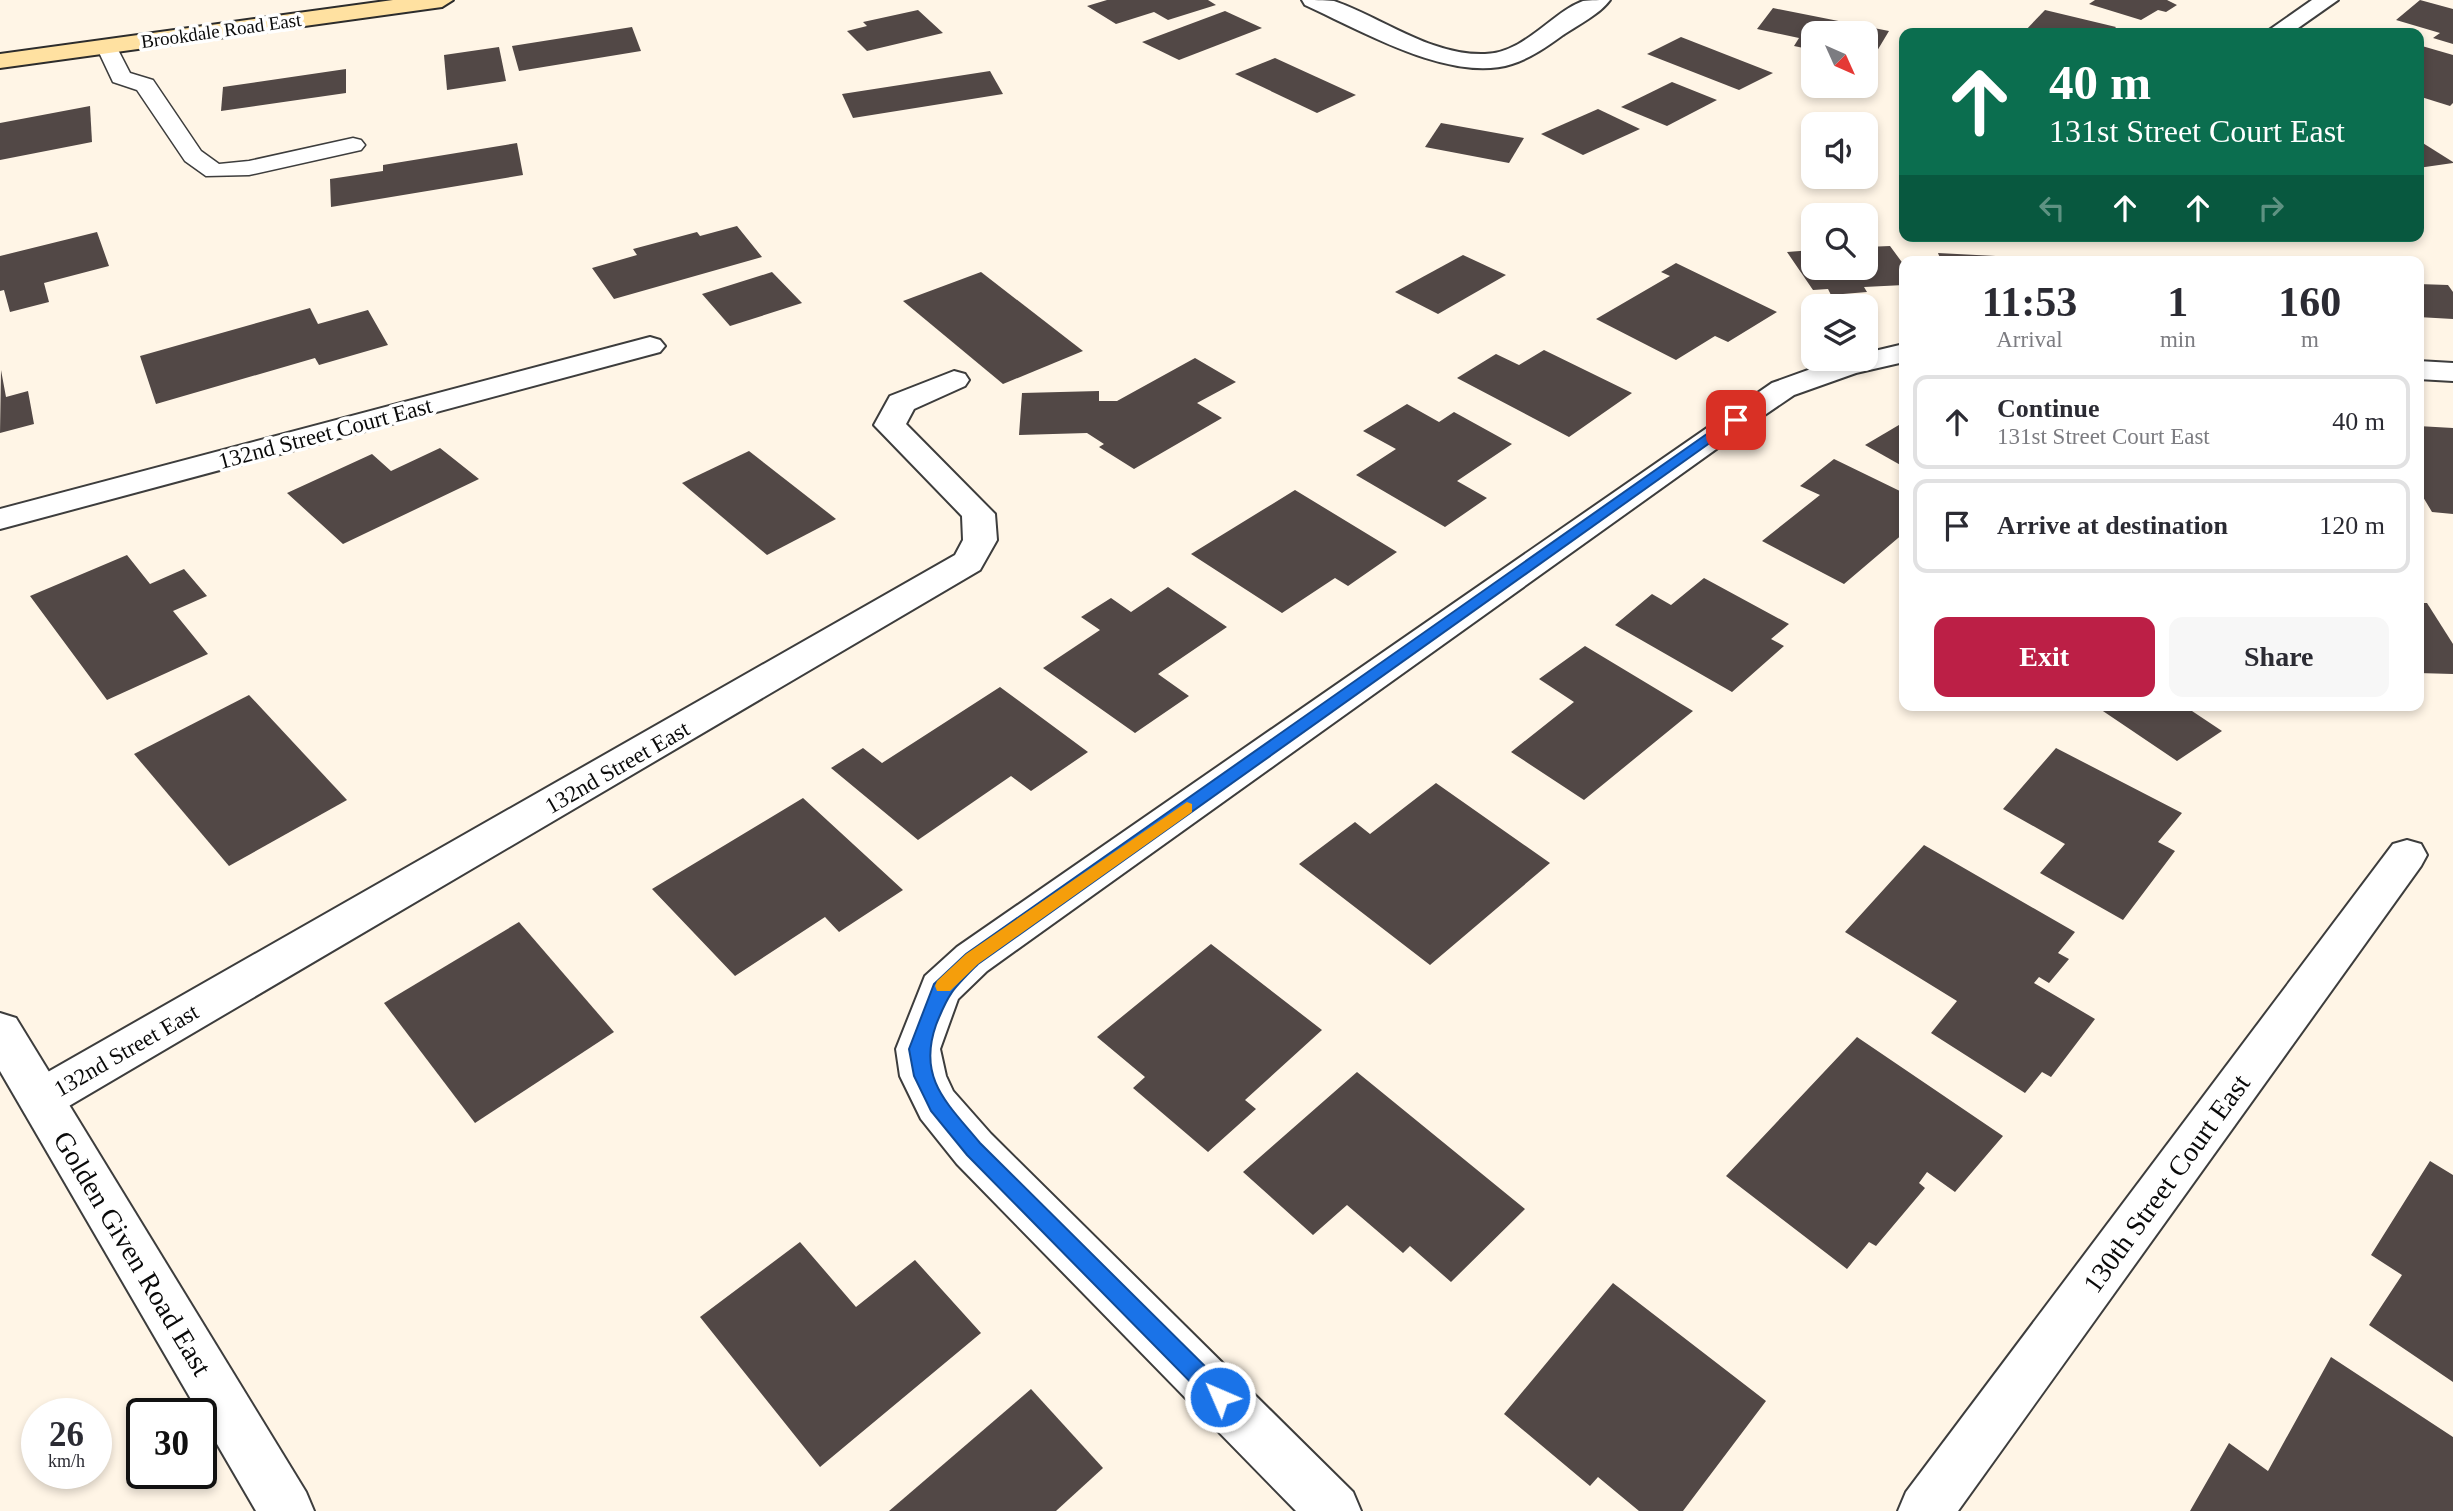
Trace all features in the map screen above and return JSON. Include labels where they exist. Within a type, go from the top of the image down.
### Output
[{"type":"main road","name":"Brookdale Road East","points":[[0,61],[442,0]]},
{"type":"street","points":[[1312,0],[1457,60],[1490,62],[1505,59],[1599,0]]},
{"type":"street","points":[[2284,28],[2327,0]]},
{"type":"street","name":"132nd Street Court East","points":[[0,519],[650,346]]},
{"type":"street","points":[[1334,1511],[974,1149],[937,1105],[923,1076],[918,1049],[940,989],[972,959],[1736,420],[1783,389],[1847,366],[1898,354]]},
{"type":"street","points":[[2424,370],[2453,372]]},
{"type":"street","name":"132nd Street East","points":[[41,1099],[968,562],[980,540],[978,514],[890,425],[901,403],[954,380]]},
{"type":"street","name":"130th Street Court East","points":[[1925,1511],[2407,855]]},
{"type":"street","name":"Golden Given Road East","points":[[0,1031],[287,1511]]},
{"type":"lane","points":[[107,46],[121,77],[145,85],[193,156],[214,171],[249,168],[353,145]]},
{"type":"building","points":[[1107,0],[1208,0],[1216,5],[1168,20],[1154,12],[1116,24],[1087,6]]},
{"type":"building","points":[[2095,0],[2167,0],[2177,5],[2166,12],[2158,10],[2141,20],[2089,4]]},
{"type":"building","points":[[2420,0],[2453,9],[2453,44],[2433,38],[2440,33],[2396,20]]},
{"type":"building","points":[[1773,8],[1839,21],[1801,21],[1801,47],[1794,46],[1799,38],[1757,29]]},
{"type":"building","points":[[918,10],[943,33],[867,51],[847,31],[867,26],[863,22]]},
{"type":"building","points":[[2045,10],[2116,27],[2115,28],[2028,28]]},
{"type":"building","points":[[1225,11],[1262,28],[1179,60],[1142,42]]},
{"type":"building","points":[[632,27],[641,51],[519,71],[512,46]]},
{"type":"building","points":[[1878,29],[1889,31],[1878,49]]},
{"type":"building","points":[[1681,37],[1773,73],[1739,90],[1647,54]]},
{"type":"building","points":[[499,47],[506,81],[447,90],[444,55]]},
{"type":"building","points":[[2424,47],[2453,55],[2453,103],[2450,106],[2424,98]]},
{"type":"building","points":[[1275,58],[1356,95],[1317,113],[1235,74]]},
{"type":"building","points":[[346,69],[346,93],[221,111],[223,87]]},
{"type":"building","points":[[990,71],[1003,94],[853,118],[842,94]]},
{"type":"building","points":[[1672,82],[1717,100],[1667,126],[1621,107]]},
{"type":"building","points":[[90,106],[92,142],[0,160],[0,123]]},
{"type":"building","points":[[1598,109],[1640,129],[1583,155],[1541,134]]},
{"type":"building","points":[[1441,123],[1524,138],[1509,163],[1425,147]]},
{"type":"building","points":[[517,143],[523,175],[331,207],[330,179],[383,171],[383,165]]},
{"type":"building","points":[[2424,144],[2453,162],[2424,167]]},
{"type":"building","points":[[737,226],[762,257],[614,299],[592,268],[637,255],[633,249],[697,232],[700,236]]},
{"type":"building","points":[[97,232],[109,266],[44,283],[49,302],[10,312],[4,290],[0,291],[0,256]]},
{"type":"building","points":[[1878,246],[1890,246],[1899,258],[1899,285],[1864,287],[1867,292],[1843,294],[1830,294],[1828,289],[1813,290],[1806,280],[1878,280]]},
{"type":"building","points":[[1801,251],[1801,272],[1787,252]]},
{"type":"building","points":[[1938,253],[1996,256],[1939,256]]},
{"type":"building","points":[[1463,255],[1506,275],[1438,314],[1395,292]]},
{"type":"building","points":[[1676,263],[1777,312],[1728,342],[1715,336],[1676,360],[1596,319],[1670,276],[1661,272]]},
{"type":"building","points":[[772,272],[802,303],[730,326],[702,294]]},
{"type":"building","points":[[981,272],[1083,351],[1003,384],[903,301]]},
{"type":"building","points":[[2424,284],[2448,285],[2453,292],[2453,319],[2424,317]]},
{"type":"building","points":[[310,308],[318,324],[368,310],[388,345],[319,365],[315,358],[156,404],[140,356]]},
{"type":"building","points":[[1544,350],[1632,393],[1569,437],[1457,378],[1496,354],[1519,365]]},
{"type":"building","points":[[1195,358],[1236,382],[1197,403],[1222,418],[1134,469],[1099,447],[1104,444],[1087,433],[1019,435],[1022,393],[1099,391],[1099,401],[1117,401]]},
{"type":"building","points":[[1,370],[6,397],[28,391],[34,424],[0,433]]},
{"type":"building","points":[[1407,404],[1439,422],[1454,412],[1512,444],[1457,481],[1487,498],[1445,527],[1356,475],[1396,449],[1363,431]]},
{"type":"building","points":[[1899,425],[1899,464],[1865,445]]},
{"type":"building","points":[[2424,426],[2453,428],[2453,514],[2432,512],[2424,499]]},
{"type":"building","points":[[440,448],[479,479],[343,544],[287,493],[372,454],[391,471]]},
{"type":"building","points":[[749,451],[836,519],[767,555],[682,483]]},
{"type":"building","points":[[1834,459],[1899,491],[1899,537],[1844,584],[1762,541],[1820,495],[1800,486]]},
{"type":"building","points":[[1295,490],[1397,552],[1348,586],[1335,578],[1282,613],[1191,554]]},
{"type":"building","points":[[127,555],[150,584],[184,569],[207,596],[173,611],[208,654],[107,700],[30,596]]},
{"type":"building","points":[[1704,578],[1789,624],[1771,639],[1784,646],[1732,692],[1615,625],[1652,594],[1671,605]]},
{"type":"building","points":[[1168,587],[1227,627],[1158,674],[1189,696],[1135,733],[1043,668],[1100,630],[1081,617],[1111,598],[1131,612]]},
{"type":"building","points":[[2424,603],[2427,603],[2453,644],[2453,674],[2424,673]]},
{"type":"building","points":[[1585,646],[1693,711],[1584,800],[1511,752],[1574,702],[1539,679]]},
{"type":"building","points":[[1000,687],[1088,752],[1031,791],[1011,776],[918,840],[831,768],[863,748],[882,763]]},
{"type":"building","points":[[249,695],[347,800],[229,866],[134,754]]},
{"type":"building","points":[[2103,711],[2192,711],[2222,731],[2177,761]]},
{"type":"building","points":[[2056,748],[2182,813],[2158,842],[2175,851],[2123,920],[2040,873],[2065,844],[2003,809]]},
{"type":"building","points":[[1436,783],[1550,863],[1430,965],[1299,864],[1355,822],[1370,834]]},
{"type":"building","points":[[803,798],[903,890],[839,932],[825,917],[735,976],[652,889]]},
{"type":"building","points":[[1924,845],[2075,932],[2058,953],[2069,959],[2049,983],[2039,977],[2034,983],[2095,1019],[2051,1077],[2042,1072],[2025,1093],[1931,1033],[1957,1001],[1845,932]]},
{"type":"building","points":[[519,922],[614,1032],[475,1123],[384,1003]]},
{"type":"building","points":[[1211,944],[1322,1030],[1245,1100],[1256,1109],[1208,1152],[1133,1088],[1145,1077],[1097,1037]]},
{"type":"building","points":[[1857,1037],[2003,1136],[1955,1192],[1927,1172],[1919,1183],[1925,1188],[1876,1246],[1869,1242],[1847,1269],[1726,1176]]},
{"type":"building","points":[[1357,1072],[1525,1209],[1451,1282],[1410,1246],[1403,1253],[1347,1205],[1313,1235],[1243,1172]]},
{"type":"building","points":[[2430,1161],[2453,1175],[2453,1382],[2369,1325],[2402,1275],[2371,1255]]},
{"type":"building","points":[[800,1242],[856,1307],[915,1260],[981,1333],[820,1467],[700,1317]]},
{"type":"building","points":[[1613,1283],[1766,1401],[1683,1511],[1639,1511],[1598,1477],[1590,1486],[1504,1414]]},
{"type":"building","points":[[2331,1357],[2453,1437],[2453,1511],[2190,1511],[2229,1443],[2268,1471]]},
{"type":"building","points":[[1031,1389],[1103,1468],[1056,1511],[889,1511]]},
{"type":"slow traffic","points":[[944,986],[972,959],[1187,808]]},
{"type":"route","points":[[1220,1397],[974,1149],[937,1105],[923,1076],[918,1049],[940,989],[972,959],[1736,420]]}]
